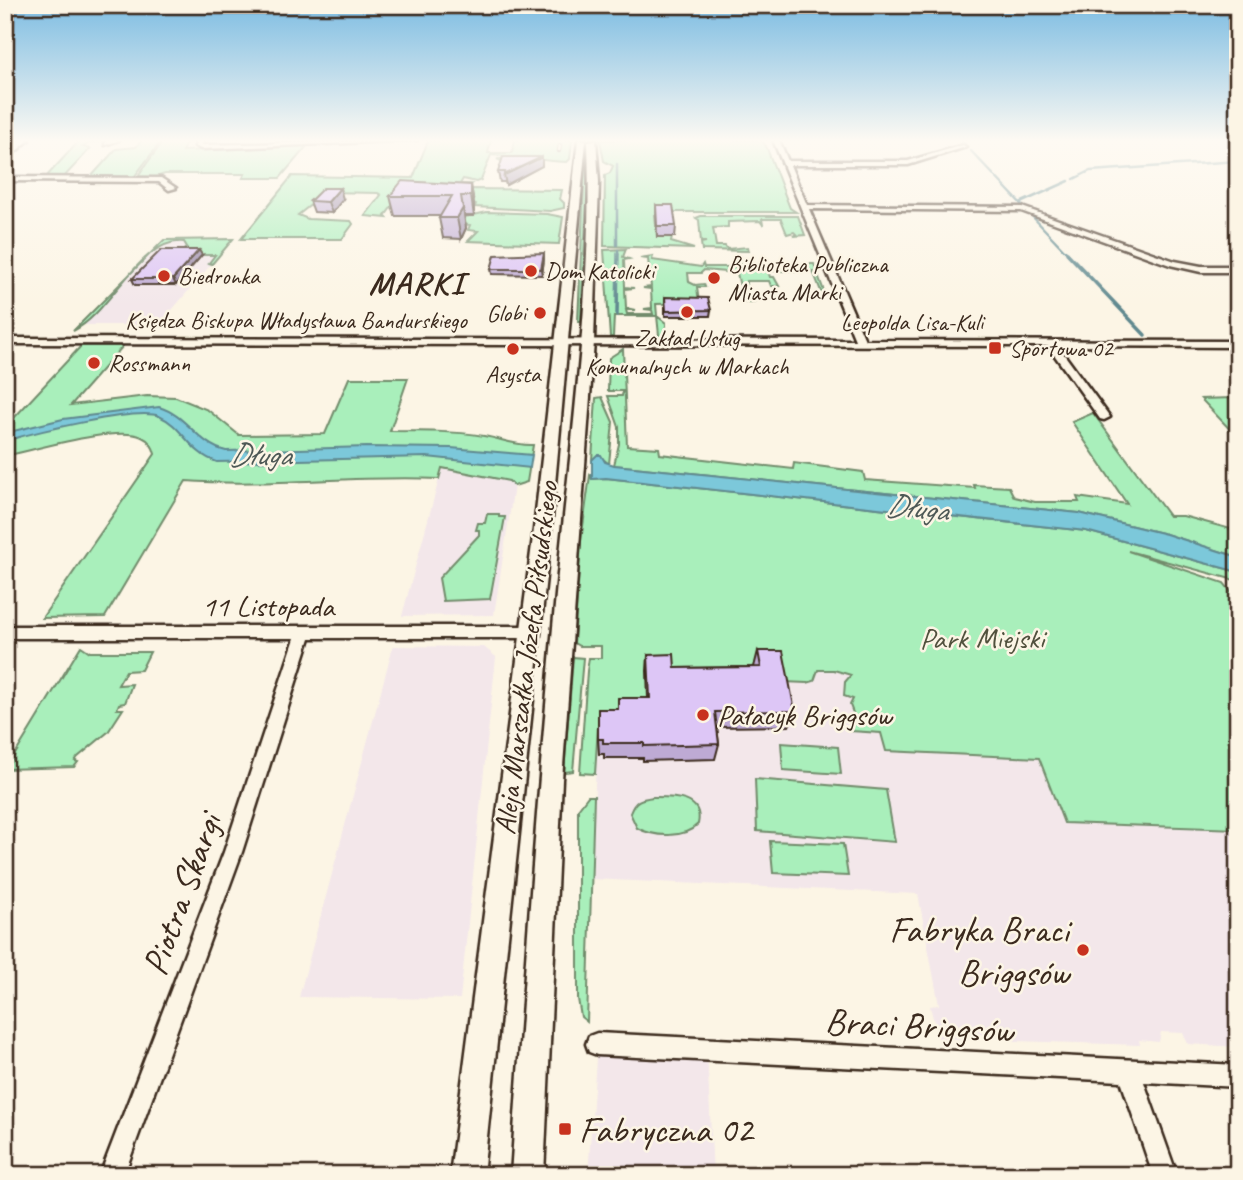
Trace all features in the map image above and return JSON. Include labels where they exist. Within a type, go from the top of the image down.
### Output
[{"type":"main road","name":"Aleja Marszałka Józefa Piłsudskiego","points":[[466,1175],[564,342],[577,195]]},
{"type":"main road","name":"Aleja Marszałka Józefa Piłsudskiego","points":[[527,1175],[550,780],[587,342],[593,195]]},
{"type":"street","points":[[801,195],[861,343]]},
{"type":"street","points":[[806,207],[1022,209],[1173,263],[1201,269],[1238,269]]},
{"type":"street","name":"Księdza Biskupa Władysława Bandurskiego","points":[[5,341],[587,342]]},
{"type":"street","name":"Leopolda Lisa-Kuli","points":[[587,342],[1238,344]]},
{"type":"street","points":[[1051,344],[1104,417]]},
{"type":"street","name":"11 Listopada","points":[[5,632],[530,632]]},
{"type":"street","name":"Piotra Skargi","points":[[112,1175],[231,860],[304,633]]},
{"type":"street","name":"Braci Briggsów","points":[[597,1044],[1238,1076]]},
{"type":"street","points":[[1128,1070],[1165,1175]]},
{"type":"shaded area","points":[[233,239],[159,325],[79,325],[164,240]]},
{"type":"shaded area","points":[[442,468],[509,481],[514,486],[494,615],[402,616]]},
{"type":"shaded area","points":[[601,645],[864,657],[886,751],[1039,758],[1199,827],[1237,829],[1238,1047],[1188,1044],[1183,1033],[1161,1032],[1159,1042],[1139,1040],[1140,1045],[1015,1041],[1013,1037],[979,1035],[980,1040],[938,1038],[930,1006],[939,1005],[918,894],[591,879]]},
{"type":"shaded area","points":[[393,646],[484,647],[496,657],[460,999],[299,997]]},
{"type":"shaded area","points":[[597,1044],[707,1050],[713,1175],[588,1175]]},
{"type":"shaded area","points":[[258,1167],[256,1175],[123,1175],[125,1171]]},
{"type":"green space","points":[[277,195],[323,195],[298,215],[308,219],[351,221],[353,224],[342,239],[241,239]]},
{"type":"green space","points":[[381,195],[400,195],[385,216],[387,218],[365,216]]},
{"type":"green space","points":[[424,195],[467,195],[466,197]]},
{"type":"green space","points":[[470,195],[561,195],[564,208],[550,211],[475,207],[476,204],[468,201]]},
{"type":"green space","points":[[584,195],[587,195],[581,322],[578,322]]},
{"type":"green space","points":[[605,195],[785,195],[790,208],[796,212],[673,212],[673,215],[655,215],[657,237],[672,237],[671,242],[694,249],[604,246]]},
{"type":"green space","points":[[487,212],[563,217],[559,244],[468,241],[478,231],[468,230],[470,225],[461,224],[465,217]]},
{"type":"green space","points":[[798,216],[805,235],[793,236],[796,234],[794,232],[787,234],[781,219],[762,219],[763,225],[760,221],[728,222],[728,227],[713,228],[716,246],[725,246],[727,249],[748,247],[749,251],[702,250],[701,243],[706,242],[701,242],[699,220],[696,218]]},
{"type":"green space","points":[[233,239],[212,264],[209,263],[215,255],[181,255],[187,247],[184,242],[168,244],[153,251],[164,240]]},
{"type":"green space","points":[[626,249],[623,257],[629,259],[624,260],[625,287],[634,288],[625,289],[626,308],[635,310],[626,310],[627,314],[653,314],[652,310],[644,309],[652,308],[651,289],[643,288],[651,287],[648,259],[640,258],[653,256],[652,260],[701,267],[703,264],[704,267],[739,267],[739,264],[814,264],[825,294],[822,294],[813,271],[768,271],[779,286],[771,286],[769,281],[746,281],[750,299],[758,299],[752,303],[745,302],[737,273],[704,270],[701,273],[688,273],[689,282],[695,285],[704,284],[705,287],[697,287],[699,303],[656,304],[657,316],[614,316],[613,337],[610,337],[604,250]]},
{"type":"green space","points":[[127,277],[87,322],[73,331]]},
{"type":"green space","points":[[657,316],[666,323],[666,338],[651,338],[659,335]]},
{"type":"green space","points":[[81,346],[123,346],[71,405],[147,396],[176,397],[208,410],[239,435],[325,434],[349,378],[408,378],[390,431],[461,433],[533,445],[527,482],[514,486],[509,481],[442,468],[439,479],[375,478],[249,483],[186,481],[105,617],[42,618],[155,454],[147,440],[142,437],[114,434],[5,456],[5,420],[13,419]]},
{"type":"green space","points":[[623,349],[627,446],[659,448],[660,454],[793,469],[794,463],[863,472],[865,480],[975,488],[974,485],[1009,487],[1014,497],[1035,502],[1079,502],[1077,497],[1127,504],[1072,422],[1093,413],[1169,516],[1183,516],[1238,531],[1238,557],[1166,534],[1079,513],[614,465],[619,444],[619,427],[608,396],[622,396],[623,391],[608,391],[609,358]]},
{"type":"green space","points":[[602,397],[613,422],[609,464],[602,458],[592,460],[596,398]]},
{"type":"green space","points":[[1233,398],[1238,403],[1238,438],[1201,399]]},
{"type":"green space","name":"Park Miejski","points":[[590,475],[592,479],[606,478],[1086,531],[1238,572],[1238,581],[1128,551],[1224,583],[1238,600],[1238,829],[1064,823],[1039,758],[886,751],[881,733],[851,731],[853,713],[850,705],[853,699],[844,696],[845,682],[851,675],[834,670],[818,670],[814,681],[807,683],[784,682],[618,724],[598,725],[595,774],[580,773],[589,658],[601,658],[601,646],[579,646],[574,643],[581,541]]},
{"type":"green space","points":[[487,514],[505,517],[490,599],[443,601],[439,578],[479,535],[479,530],[476,530],[478,523],[485,523]]},
{"type":"green space","points":[[81,646],[90,652],[150,652],[141,670],[126,671],[118,685],[132,684],[125,703],[119,704],[117,709],[123,709],[108,732],[78,757],[74,767],[6,769]]},
{"type":"green space","points":[[573,657],[583,658],[573,771],[564,772]]},
{"type":"green space","points":[[781,743],[838,747],[841,774],[783,770]]},
{"type":"green space","points":[[755,779],[886,790],[895,842],[757,831]]},
{"type":"green space","points":[[588,796],[594,796],[587,1022],[581,1017],[578,999],[578,809]]},
{"type":"green space","points":[[653,797],[677,798],[691,803],[699,815],[698,824],[685,832],[669,835],[637,828],[630,813],[634,805],[638,801]]},
{"type":"green space","points":[[770,841],[843,844],[848,876],[773,873]]},
{"type":"water","name":"Długa","points":[[159,407],[178,417],[207,442],[226,451],[367,447],[451,448],[532,455],[530,468],[427,457],[217,462],[207,458],[167,420],[147,414],[83,422],[5,441],[5,433],[63,419]]},
{"type":"water","name":"Długa","points":[[597,455],[614,465],[1079,513],[1166,534],[1238,557],[1238,572],[1086,531],[606,478],[592,479],[592,460]]},
{"type":"building","points":[[316,195],[334,195],[328,202],[310,201]]},
{"type":"building","points":[[471,195],[461,196],[463,208],[457,218],[439,218],[452,196],[390,196]]},
{"type":"building","points":[[656,205],[673,205],[676,226],[657,226]]},
{"type":"building","points":[[161,250],[199,250],[173,279],[132,279]]},
{"type":"building","name":"Dom Katolicki","points":[[544,253],[541,269],[491,269],[495,255]]},
{"type":"building","points":[[665,297],[708,298],[711,310],[666,311]]},
{"type":"building","name":"Pałacyk Briggsów","points":[[758,651],[783,651],[795,711],[715,712],[719,744],[644,746],[644,743],[603,743],[603,739],[598,739],[598,709],[618,709],[618,698],[650,698],[648,655],[674,654],[675,668],[761,667]]},
{"type":"waterway","points":[[617,195],[617,245]]},
{"type":"waterway","points":[[1013,195],[1020,203]]},
{"type":"waterway","points":[[1020,203],[1038,195]]},
{"type":"waterway","points":[[1020,203],[1023,206]]},
{"type":"waterway","points":[[1028,212],[1069,255]]},
{"type":"waterway","points":[[617,315],[618,253]]},
{"type":"waterway","points":[[1067,253],[1145,335]]},
{"type":"place","name":"Dom Katolicki","points":[[531,271]]},
{"type":"place","name":"Biedronka","points":[[164,276]]},
{"type":"place","name":"Biblioteka Publiczna Miasta Marki","points":[[714,278]]},
{"type":"place","name":"Zakład Usług Komunalnych w Markach","points":[[687,312]]},
{"type":"place","name":"Globi","points":[[540,313]]},
{"type":"place","name":"Sportowa 02","points":[[995,348]]},
{"type":"place","name":"Asysta","points":[[513,349]]},
{"type":"place","name":"Rossmann","points":[[94,363]]},
{"type":"place","name":"Pałacyk Briggsów","points":[[703,715]]},
{"type":"place","name":"Fabryka Braci Briggsów","points":[[1083,950]]},
{"type":"place","name":"Fabryczna 02","points":[[565,1129]]},
{"type":"district","name":"MARKI","points":[[417,283]]}]
